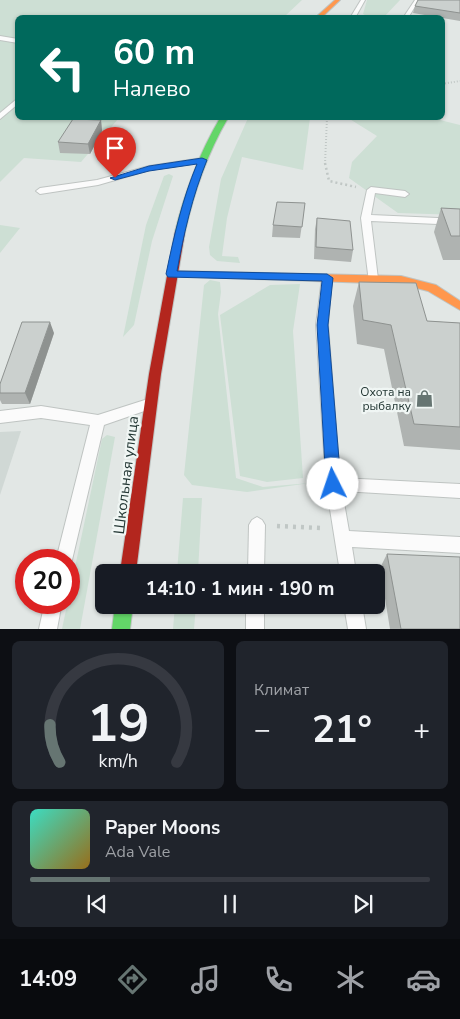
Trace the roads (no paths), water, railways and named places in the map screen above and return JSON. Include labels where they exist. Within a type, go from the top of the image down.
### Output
[{"type":"main road","points":[[320,15],[338,0]]},
{"type":"main road","name":"Школьная улица","points":[[129,564],[153,381],[188,198],[210,140],[223,120]]},
{"type":"main road","points":[[172,274],[401,280],[422,283],[440,291],[460,306]]},
{"type":"main road","points":[[121,629],[123,614]]},
{"type":"lane","points":[[353,15],[363,0]]},
{"type":"lane","points":[[407,15],[417,0]]},
{"type":"lane","points":[[0,38],[15,40]]},
{"type":"lane","points":[[0,117],[15,103]]},
{"type":"lane","points":[[40,191],[98,182],[149,168],[202,160]]},
{"type":"lane","points":[[373,279],[366,218],[371,190],[405,194]]},
{"type":"lane","points":[[366,218],[460,222]]},
{"type":"lane","points":[[327,278],[322,325],[333,484],[347,564]]},
{"type":"lane","points":[[0,416],[41,412],[98,421],[150,404]]},
{"type":"lane","points":[[67,549],[98,421]]},
{"type":"lane","points":[[333,484],[460,490]]},
{"type":"lane","points":[[256,564],[257,525]]},
{"type":"lane","points":[[342,534],[460,545]]},
{"type":"lane","points":[[48,629],[51,614]]},
{"type":"lane","points":[[254,629],[255,614]]},
{"type":"lane","points":[[354,614],[357,629]]},
{"type":"place","name":"Охота на рыбалку","points":[[425,399]]}]
